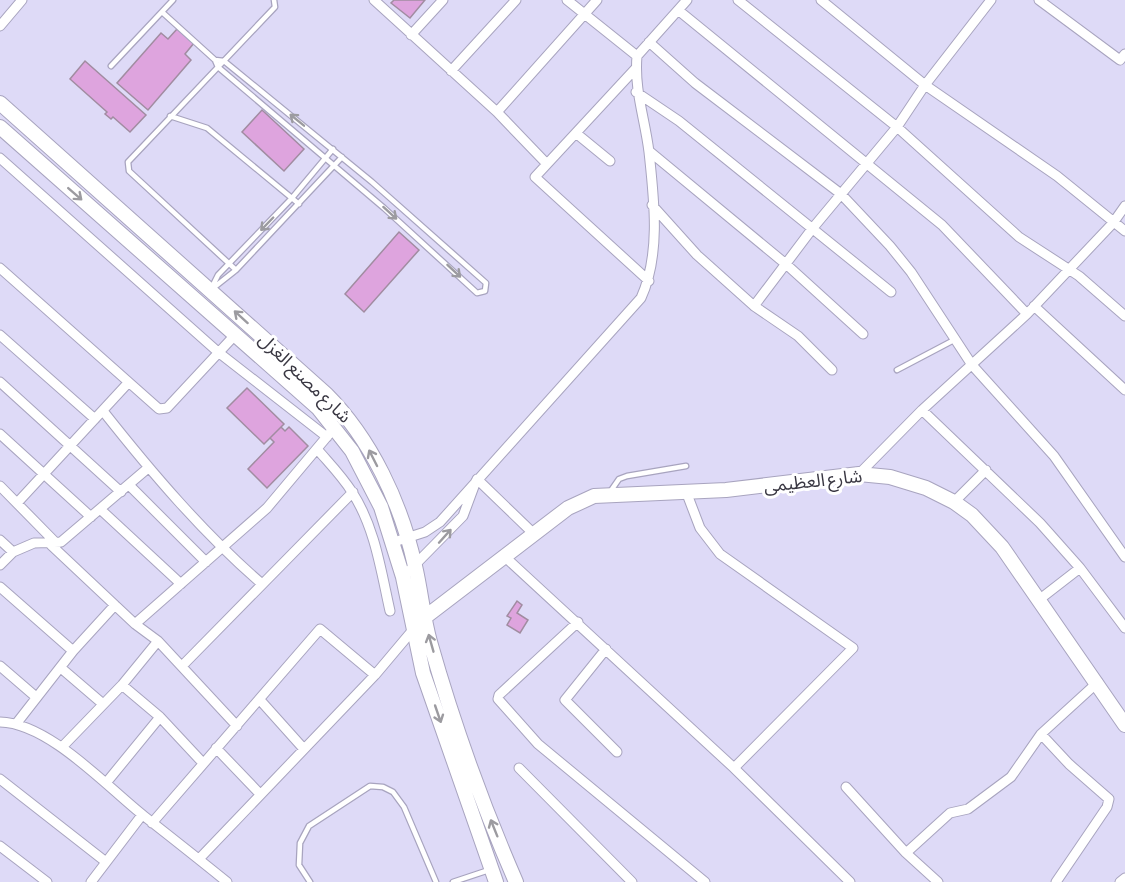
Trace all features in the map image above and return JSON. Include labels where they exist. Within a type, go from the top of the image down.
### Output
[{"type":"street","points":[[0,26],[22,0]]},
{"type":"street","points":[[374,0],[497,112],[546,163]]},
{"type":"street","points":[[411,35],[443,0]]},
{"type":"street","points":[[451,71],[516,0]]},
{"type":"street","points":[[567,0],[637,56]]},
{"type":"street","points":[[497,112],[597,0]]},
{"type":"street","points":[[394,542],[425,532],[440,522],[641,298],[649,281],[654,233],[649,151],[636,92],[637,56],[687,0]]},
{"type":"street","points":[[738,0],[897,127],[1013,232],[1070,270],[1125,316]]},
{"type":"street","points":[[821,0],[925,85],[1057,176],[1125,231]]},
{"type":"street","points":[[754,306],[813,229],[897,127],[925,85],[991,0]]},
{"type":"street","points":[[1039,0],[1120,60],[1125,54]]},
{"type":"street","points":[[678,10],[942,225],[1031,310],[1125,390]]},
{"type":"street","points":[[649,42],[695,83],[841,194],[911,272],[972,365],[1054,456],[1125,557]]},
{"type":"street","points":[[636,68],[577,134],[536,174],[536,180],[649,281]]},
{"type":"street","points":[[636,92],[679,121],[891,292]]},
{"type":"street","name":"شارع مصنع الغزل","points":[[0,103],[341,409],[369,451],[396,504],[408,538],[424,618],[467,755],[516,882]]},
{"type":"street","name":"شارع مصنع الغزل","points":[[0,127],[318,408],[331,432],[368,478],[394,542],[423,673],[494,876]]},
{"type":"street","points":[[577,134],[610,161]]},
{"type":"street","points":[[649,151],[787,265],[863,334]]},
{"type":"street","points":[[0,158],[218,352],[331,432],[267,508],[135,624]]},
{"type":"street","points":[[51,173],[63,159]]},
{"type":"street","points":[[652,205],[697,255],[754,306],[798,336],[832,370]]},
{"type":"street","points":[[858,474],[922,410],[1031,310],[1113,223],[1125,206]]},
{"type":"street","points":[[0,268],[128,383],[163,410],[235,334]]},
{"type":"street","points":[[199,303],[211,290]]},
{"type":"street","points":[[0,335],[95,419]]},
{"type":"street","points":[[0,382],[121,492]]},
{"type":"street","points":[[18,502],[128,383]]},
{"type":"street","points":[[922,410],[1040,523],[1080,568],[1125,628]]},
{"type":"street","points":[[103,411],[148,468],[222,548],[262,584]]},
{"type":"street","points":[[0,434],[91,517]]},
{"type":"street","points":[[316,449],[353,492],[375,546],[390,611]]},
{"type":"street","points":[[0,565],[13,552],[34,543],[54,544],[91,517],[148,468]]},
{"type":"street","points":[[954,502],[986,470]]},
{"type":"street","name":"شارع العظيمى","points":[[424,618],[580,501],[608,494],[687,494],[858,474],[890,477],[926,488],[954,502],[988,530],[1040,599],[1125,725]]},
{"type":"street","points":[[477,479],[534,534]]},
{"type":"street","points":[[403,577],[463,516],[477,479]]},
{"type":"street","points":[[129,485],[206,562]]},
{"type":"street","points":[[0,486],[18,502],[54,544],[115,605],[158,641],[237,726]]},
{"type":"street","points":[[182,666],[353,492]]},
{"type":"street","points":[[687,494],[700,528],[720,554],[853,648],[734,768]]},
{"type":"street","points":[[100,509],[181,584]]},
{"type":"street","points":[[0,540],[13,552]]},
{"type":"street","points":[[504,556],[734,768],[850,882]]},
{"type":"street","points":[[1040,599],[1080,568]]},
{"type":"street","points":[[0,587],[73,651]]},
{"type":"street","points":[[16,724],[73,651],[115,605]]},
{"type":"street","points":[[578,622],[499,695],[498,699],[538,744],[705,882]]},
{"type":"street","points":[[152,823],[202,762],[237,726],[320,629],[375,675]]},
{"type":"street","points":[[199,859],[375,675],[412,631]]},
{"type":"street","points":[[63,746],[122,685],[158,641]]},
{"type":"street","points":[[606,650],[565,700],[617,752]]},
{"type":"street","points":[[0,666],[36,697]]},
{"type":"street","points":[[61,668],[103,704]]},
{"type":"street","points":[[906,853],[950,813],[968,809],[1011,777],[1041,734],[1098,682]]},
{"type":"street","points":[[122,685],[160,717],[202,762]]},
{"type":"street","points":[[260,700],[303,748]]},
{"type":"street","points":[[106,783],[160,717]]},
{"type":"street","points":[[0,722],[16,724],[63,746],[142,815],[227,882]]},
{"type":"street","points":[[1041,734],[1069,764],[1109,799],[1107,807],[1056,882]]},
{"type":"street","points":[[216,748],[260,794]]},
{"type":"street","points":[[519,768],[632,882]]},
{"type":"street","points":[[0,779],[106,862]]},
{"type":"street","points":[[846,787],[906,853],[938,882]]},
{"type":"street","points":[[91,882],[142,815]]},
{"type":"street","points":[[0,846],[47,882]]},
{"type":"street","points":[[494,876],[508,863]]},
{"type":"street","points":[[1120,882],[1125,878]]},
{"type":"lane","points":[[111,66],[173,0]]},
{"type":"lane","points":[[236,270],[127,167],[130,157],[275,7],[274,0]]},
{"type":"lane","points":[[162,12],[215,60],[218,68],[326,158],[477,293],[485,291],[486,283],[333,149],[224,61],[215,60]]},
{"type":"lane","points":[[170,116],[207,128],[299,204]]},
{"type":"lane","points":[[211,290],[229,263],[292,198],[333,149]]},
{"type":"lane","points":[[211,290],[236,270],[342,157]]},
{"type":"lane","points":[[897,370],[954,340]]},
{"type":"lane","points":[[608,494],[619,478],[686,466]]},
{"type":"lane","points":[[310,882],[299,865],[300,843],[309,826],[370,786],[383,787],[393,792],[404,807],[436,882]]},
{"type":"lane","points":[[453,882],[494,876]]},
{"type":"building","points":[[394,0],[425,0],[410,18],[391,3]]},
{"type":"building","points":[[177,29],[194,43],[185,54],[191,60],[148,110],[117,83],[161,33],[168,39]]},
{"type":"building","points":[[85,61],[146,115],[130,132],[113,117],[111,119],[105,114],[107,112],[70,79]]},
{"type":"building","points":[[262,110],[304,149],[284,171],[242,132]]},
{"type":"building","points":[[399,232],[419,250],[364,312],[345,294]]},
{"type":"building","points":[[247,388],[284,424],[264,444],[227,408]]},
{"type":"building","points":[[281,427],[285,431],[289,427],[308,446],[267,488],[248,469],[274,442],[270,438]]},
{"type":"building","points":[[517,601],[522,605],[517,613],[528,620],[520,633],[507,625],[511,618],[507,616]]}]
